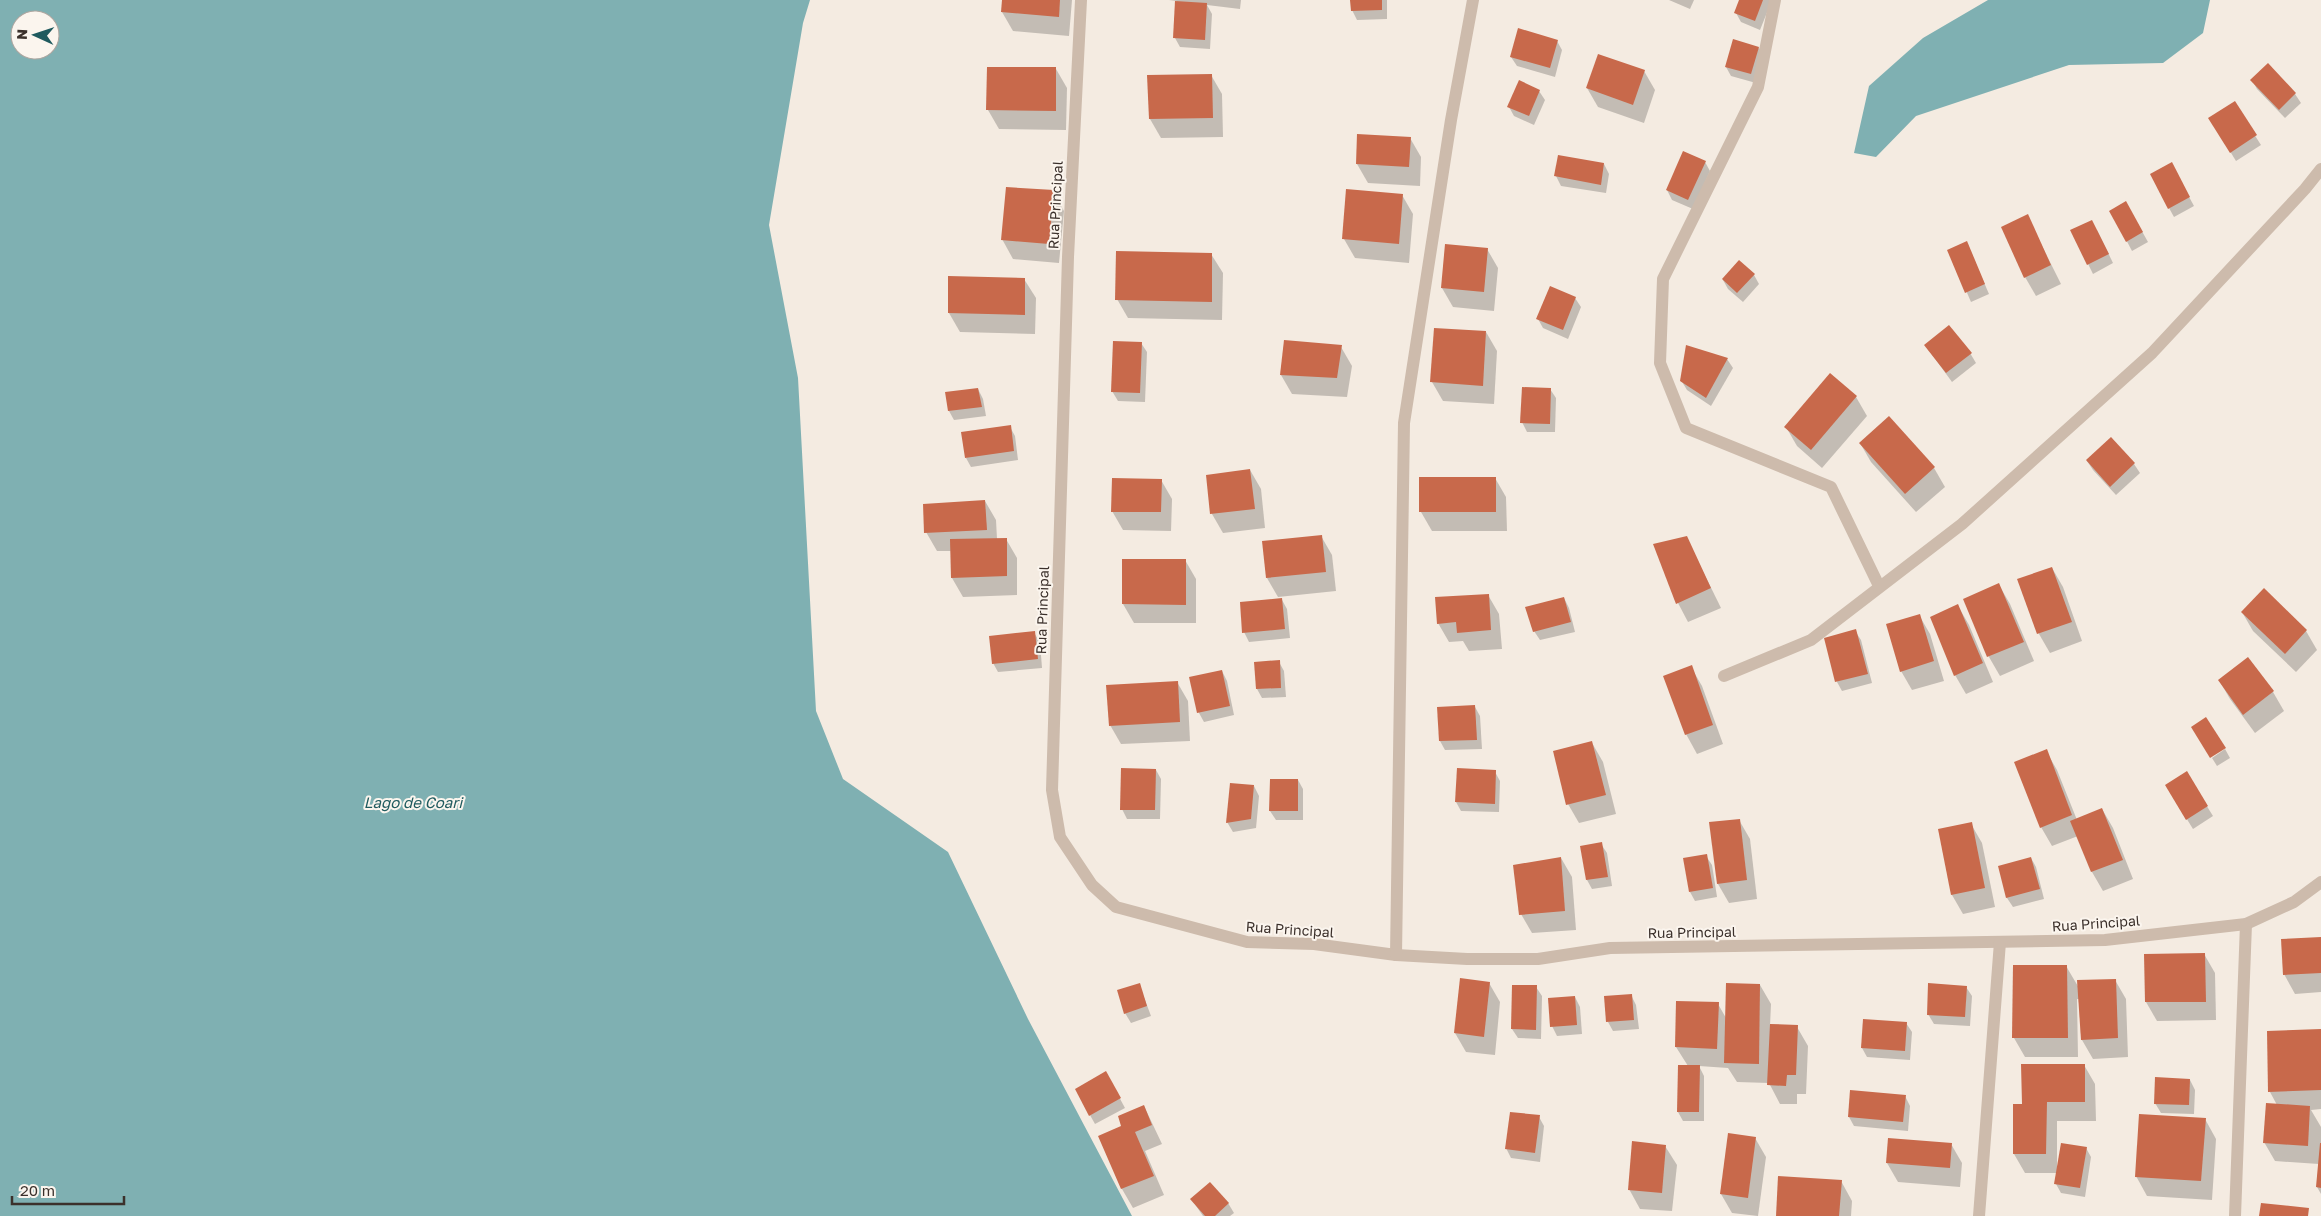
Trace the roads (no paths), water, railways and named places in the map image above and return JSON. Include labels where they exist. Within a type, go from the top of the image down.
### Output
[{"type":"street","name":"Rua Principal","points":[[1081,0],[1067,267],[1052,790],[1060,837],[1092,885],[1116,907],[1247,942],[1314,944],[1396,955],[1466,959],[1538,959],[1610,948],[2104,940],[2246,924],[2294,902],[2321,882]]},
{"type":"street","points":[[1396,955],[1404,423],[1451,120],[1473,0]]},
{"type":"street","points":[[1775,0],[1758,87],[1663,279],[1660,363],[1686,428],[1831,487],[1879,586]]},
{"type":"street","points":[[1724,676],[1811,640],[1962,524],[2152,353],[2305,189],[2321,169]]},
{"type":"street","points":[[2235,1216],[2246,924]]},
{"type":"street","points":[[1979,1216],[2000,942]]},
{"type":"water","name":"Lago de Coari","points":[[0,0],[810,0],[803,23],[769,225],[798,378],[816,711],[843,779],[948,852],[1028,1019],[1132,1216],[0,1216]]},
{"type":"water","points":[[1988,0],[2210,0],[2203,33],[2163,63],[2069,65],[1916,116],[1876,157],[1854,153],[1869,86],[1923,38]]}]
